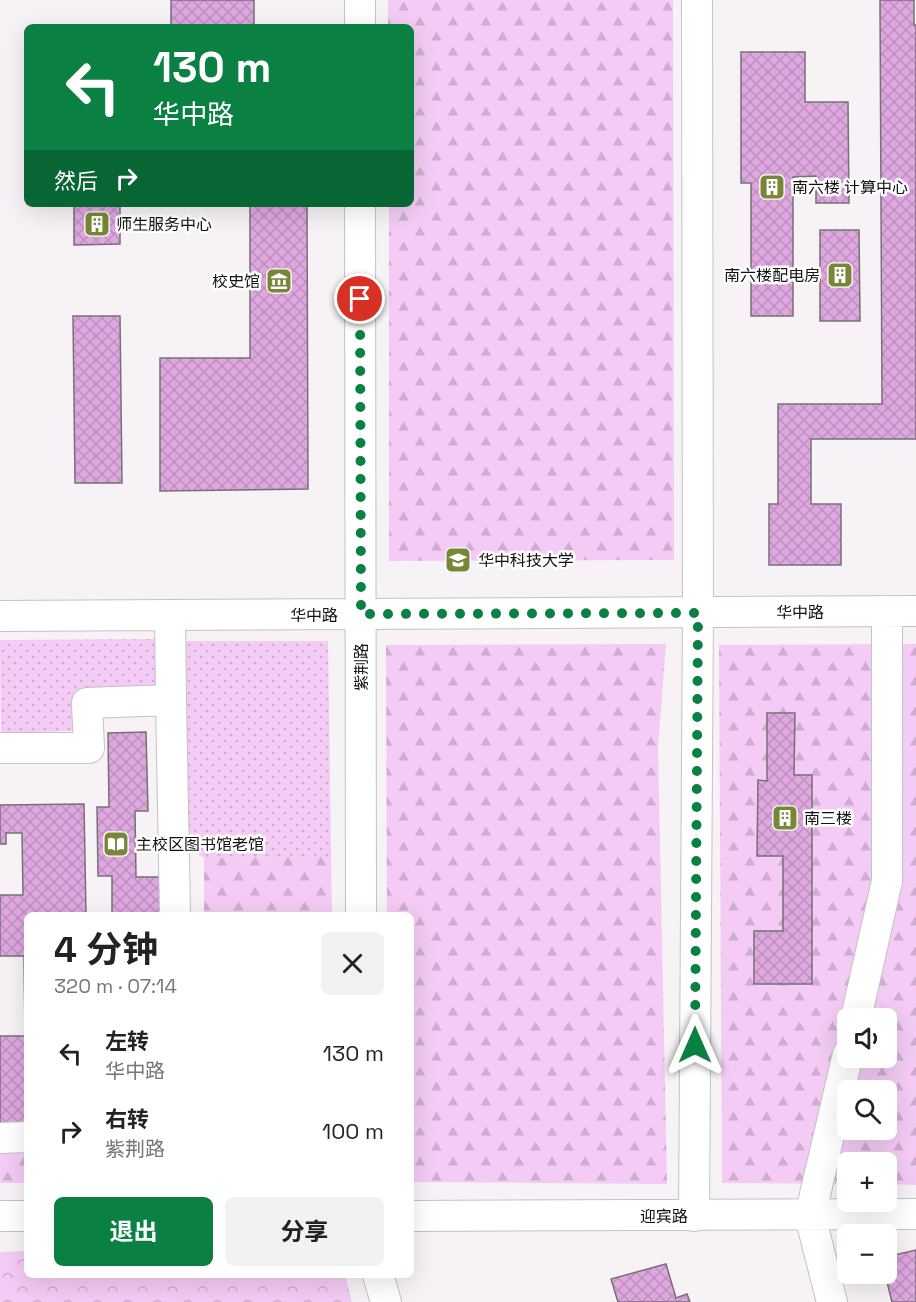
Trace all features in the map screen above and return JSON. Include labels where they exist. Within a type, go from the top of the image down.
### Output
[{"type":"street","points":[[360,0],[360,24]]},
{"type":"street","points":[[694,1216],[698,613],[697,0]]},
{"type":"street","name":"紫荆路","points":[[360,207],[361,912]]},
{"type":"street","name":"华中路","points":[[0,616],[916,611]]},
{"type":"street","points":[[858,1008],[887,881],[887,612]]},
{"type":"street","points":[[170,615],[175,912]]},
{"type":"street","points":[[0,748],[89,748],[87,703],[171,700]]},
{"type":"street","points":[[832,1302],[810,1216],[845,1068]]},
{"type":"street","points":[[0,1138],[24,1137]]},
{"type":"street","name":"迎宾路","points":[[414,1216],[916,1214]]},
{"type":"street","points":[[0,1216],[24,1216]]},
{"type":"street","points":[[379,1278],[386,1302]]},
{"type":"green space","points":[[388,0],[673,0],[674,560],[389,561],[389,207],[414,207],[414,24],[388,24]]},
{"type":"green space","points":[[164,639],[166,691],[95,693],[96,730],[1,733],[0,640]]},
{"type":"green space","points":[[184,641],[328,641],[331,857],[204,858],[185,847]]},
{"type":"green space","points":[[666,644],[658,747],[667,1184],[414,1182],[414,912],[387,912],[386,645]]},
{"type":"green space","points":[[916,644],[916,1185],[897,1184],[897,1152],[837,1152],[837,1184],[722,1183],[719,645]]},
{"type":"green space","points":[[331,857],[332,912],[204,912],[204,858]]},
{"type":"green space","points":[[0,1137],[24,1137],[24,1183],[0,1183]]},
{"type":"green space","points":[[24,1251],[24,1278],[346,1278],[352,1302],[0,1302],[0,1252]]},
{"type":"building","points":[[171,0],[254,0],[254,24],[171,24]]},
{"type":"building","points":[[880,0],[914,0],[914,25],[916,25],[916,439],[811,439],[811,504],[841,504],[841,565],[769,565],[769,504],[778,504],[778,404],[882,404]]},
{"type":"building","name":"南六楼 计算中心","points":[[741,52],[805,52],[805,102],[848,102],[849,203],[816,203],[816,176],[793,177],[793,316],[751,316],[751,183],[741,183]]},
{"type":"building","name":"师生服务中心","points":[[74,207],[120,207],[120,244],[74,245]]},
{"type":"building","name":"校史馆","points":[[250,207],[307,207],[308,489],[160,491],[160,358],[250,358]]},
{"type":"building","name":"南六楼配电房","points":[[820,230],[859,230],[860,321],[820,321]]},
{"type":"building","points":[[73,316],[120,316],[122,483],[75,483]]},
{"type":"building","name":"南三楼","points":[[767,713],[795,713],[794,775],[812,775],[812,984],[754,984],[754,931],[783,931],[783,856],[757,856],[758,780],[767,781]]},
{"type":"building","name":"主校区图书馆老馆","points":[[146,732],[148,811],[135,811],[136,877],[167,877],[168,912],[112,912],[112,876],[98,876],[97,807],[109,807],[108,733]]},
{"type":"building","points":[[84,804],[86,912],[24,912],[24,956],[0,956],[0,895],[23,895],[22,833],[6,833],[6,844],[0,844],[0,805]]},
{"type":"building","points":[[0,1036],[24,1036],[24,1127],[0,1127]]},
{"type":"building","points":[[916,1250],[916,1302],[892,1302],[888,1284],[897,1284],[897,1254]]},
{"type":"building","points":[[666,1264],[676,1298],[687,1294],[690,1302],[618,1302],[611,1279]]},
{"type":"place","name":"南六楼 计算中心","points":[[772,187]]},
{"type":"place","name":"师生服务中心","points":[[97,224]]},
{"type":"place","name":"南六楼配电房","points":[[840,275]]},
{"type":"place","name":"校史馆","points":[[279,281]]},
{"type":"place","name":"华中科技大学","points":[[458,560]]},
{"type":"place","name":"南三楼","points":[[785,818]]},
{"type":"place","name":"主校区图书馆老馆","points":[[116,844]]},
{"type":"route","points":[[360,299],[361,614],[698,613],[695,1045]]}]
